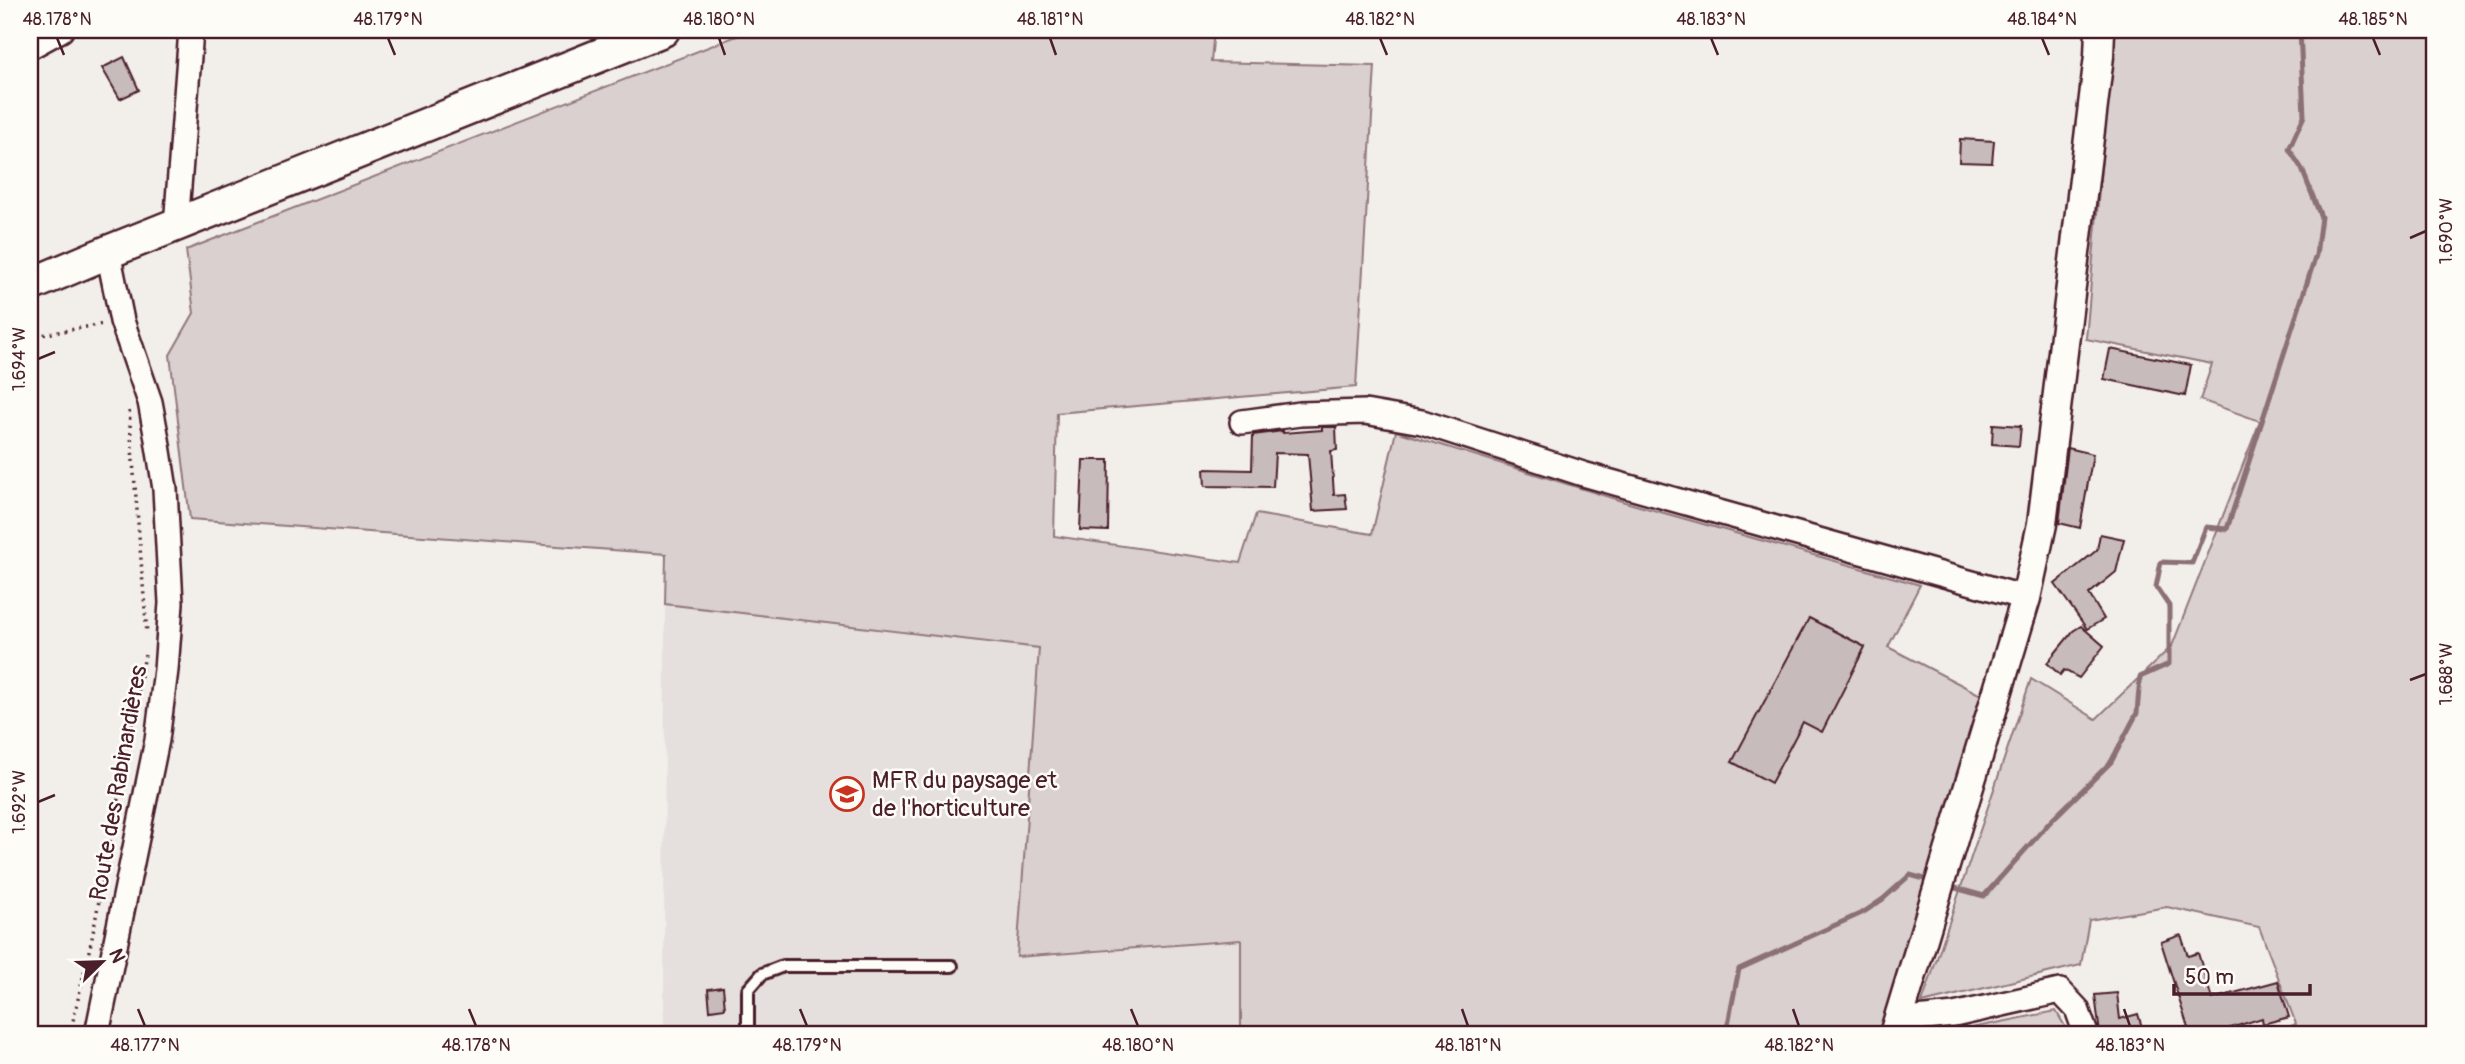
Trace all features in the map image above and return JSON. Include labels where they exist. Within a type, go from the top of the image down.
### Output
[{"type":"main road","points":[[30,285],[178,223],[663,30]]},
{"type":"street","points":[[30,47],[61,30]]},
{"type":"street","points":[[178,223],[191,30]]},
{"type":"street","points":[[2086,1034],[2077,1009],[2060,991],[1896,1028],[2026,598],[2042,524],[2100,30]]},
{"type":"street","name":"Route des Rabinardières","points":[[97,1034],[157,740],[171,603],[165,489],[157,439],[150,402],[122,321],[107,252]]},
{"type":"street","points":[[1242,422],[1300,414],[1365,412],[1422,422],[1583,474],[2026,598]]},
{"type":"lane","points":[[748,1034],[748,990],[762,974],[783,966],[952,966]]},
{"type":"path","points":[[30,337],[122,321]]},
{"type":"path","points":[[70,1034],[92,938],[147,643],[129,406]]},
{"type":"shaded area","points":[[752,30],[1214,30],[1211,62],[1375,66],[1356,387],[1057,413],[1054,536],[1240,563],[1256,514],[1372,534],[1396,431],[1625,502],[1920,585],[1888,647],[1981,695],[1881,1034],[1241,1034],[1241,940],[1017,957],[1039,648],[665,604],[666,554],[190,519],[170,355],[194,313],[186,250]]},
{"type":"shaded area","points":[[2113,30],[2435,30],[2435,1034],[2273,1034],[2296,1024],[2259,927],[2167,907],[2089,920],[2081,965],[1922,1003],[2031,679],[2096,719],[2172,646],[2260,421],[2200,400],[2212,364],[2086,339]]},
{"type":"shaded area","name":"MFR du paysage et de l'horticulture","points":[[665,604],[1040,648],[1017,956],[1241,940],[1241,1034],[664,1034]]},
{"type":"shaded area","points":[[2056,1011],[2066,1028],[2051,1034],[1942,1034]]},
{"type":"building","points":[[124,57],[139,90],[120,99],[102,68]]},
{"type":"building","points":[[1960,139],[1994,141],[1992,163],[1959,162]]},
{"type":"building","points":[[2110,349],[2191,365],[2185,396],[2104,379]]},
{"type":"building","points":[[1993,424],[2021,426],[2019,446],[1992,444]]},
{"type":"building","points":[[1322,427],[1336,427],[1337,450],[1331,451],[1334,495],[1345,494],[1347,509],[1313,511],[1308,454],[1275,453],[1273,487],[1205,486],[1204,469],[1252,470],[1253,435],[1322,430]]},
{"type":"building","points":[[2068,448],[2093,454],[2080,528],[2059,523]]},
{"type":"building","points":[[1083,460],[1109,460],[1108,531],[1080,530]]},
{"type":"building","points":[[2100,534],[2124,539],[2116,572],[2089,594],[2104,619],[2087,629],[2055,584],[2097,550]]},
{"type":"building","points":[[1809,618],[1865,647],[1822,732],[1803,722],[1771,783],[1732,762]]},
{"type":"building","points":[[2081,626],[2104,646],[2079,678],[2064,670],[2060,675],[2047,663],[2073,631]]},
{"type":"building","points":[[2181,935],[2188,956],[2198,953],[2212,999],[2278,981],[2289,1017],[2263,1024],[2262,1018],[2212,1034],[2190,1034],[2161,942]]},
{"type":"building","points":[[723,987],[725,1008],[710,1010],[708,989]]},
{"type":"building","points":[[2117,993],[2120,1019],[2138,1014],[2144,1034],[2100,1034],[2095,995]]},
{"type":"waterway","points":[[1948,886],[1984,896],[2050,822],[2111,762],[2137,713],[2140,677],[2169,664],[2169,606],[2156,587],[2161,562],[2192,563],[2206,527],[2227,529],[2316,255],[2321,217],[2302,169],[2289,149],[2304,116],[2300,30]]},
{"type":"waterway","points":[[1726,1034],[1739,969],[1864,912],[1910,875],[1932,881]]},
{"type":"place","name":"MFR du paysage et de l'horticulture","points":[[847,794]]}]
